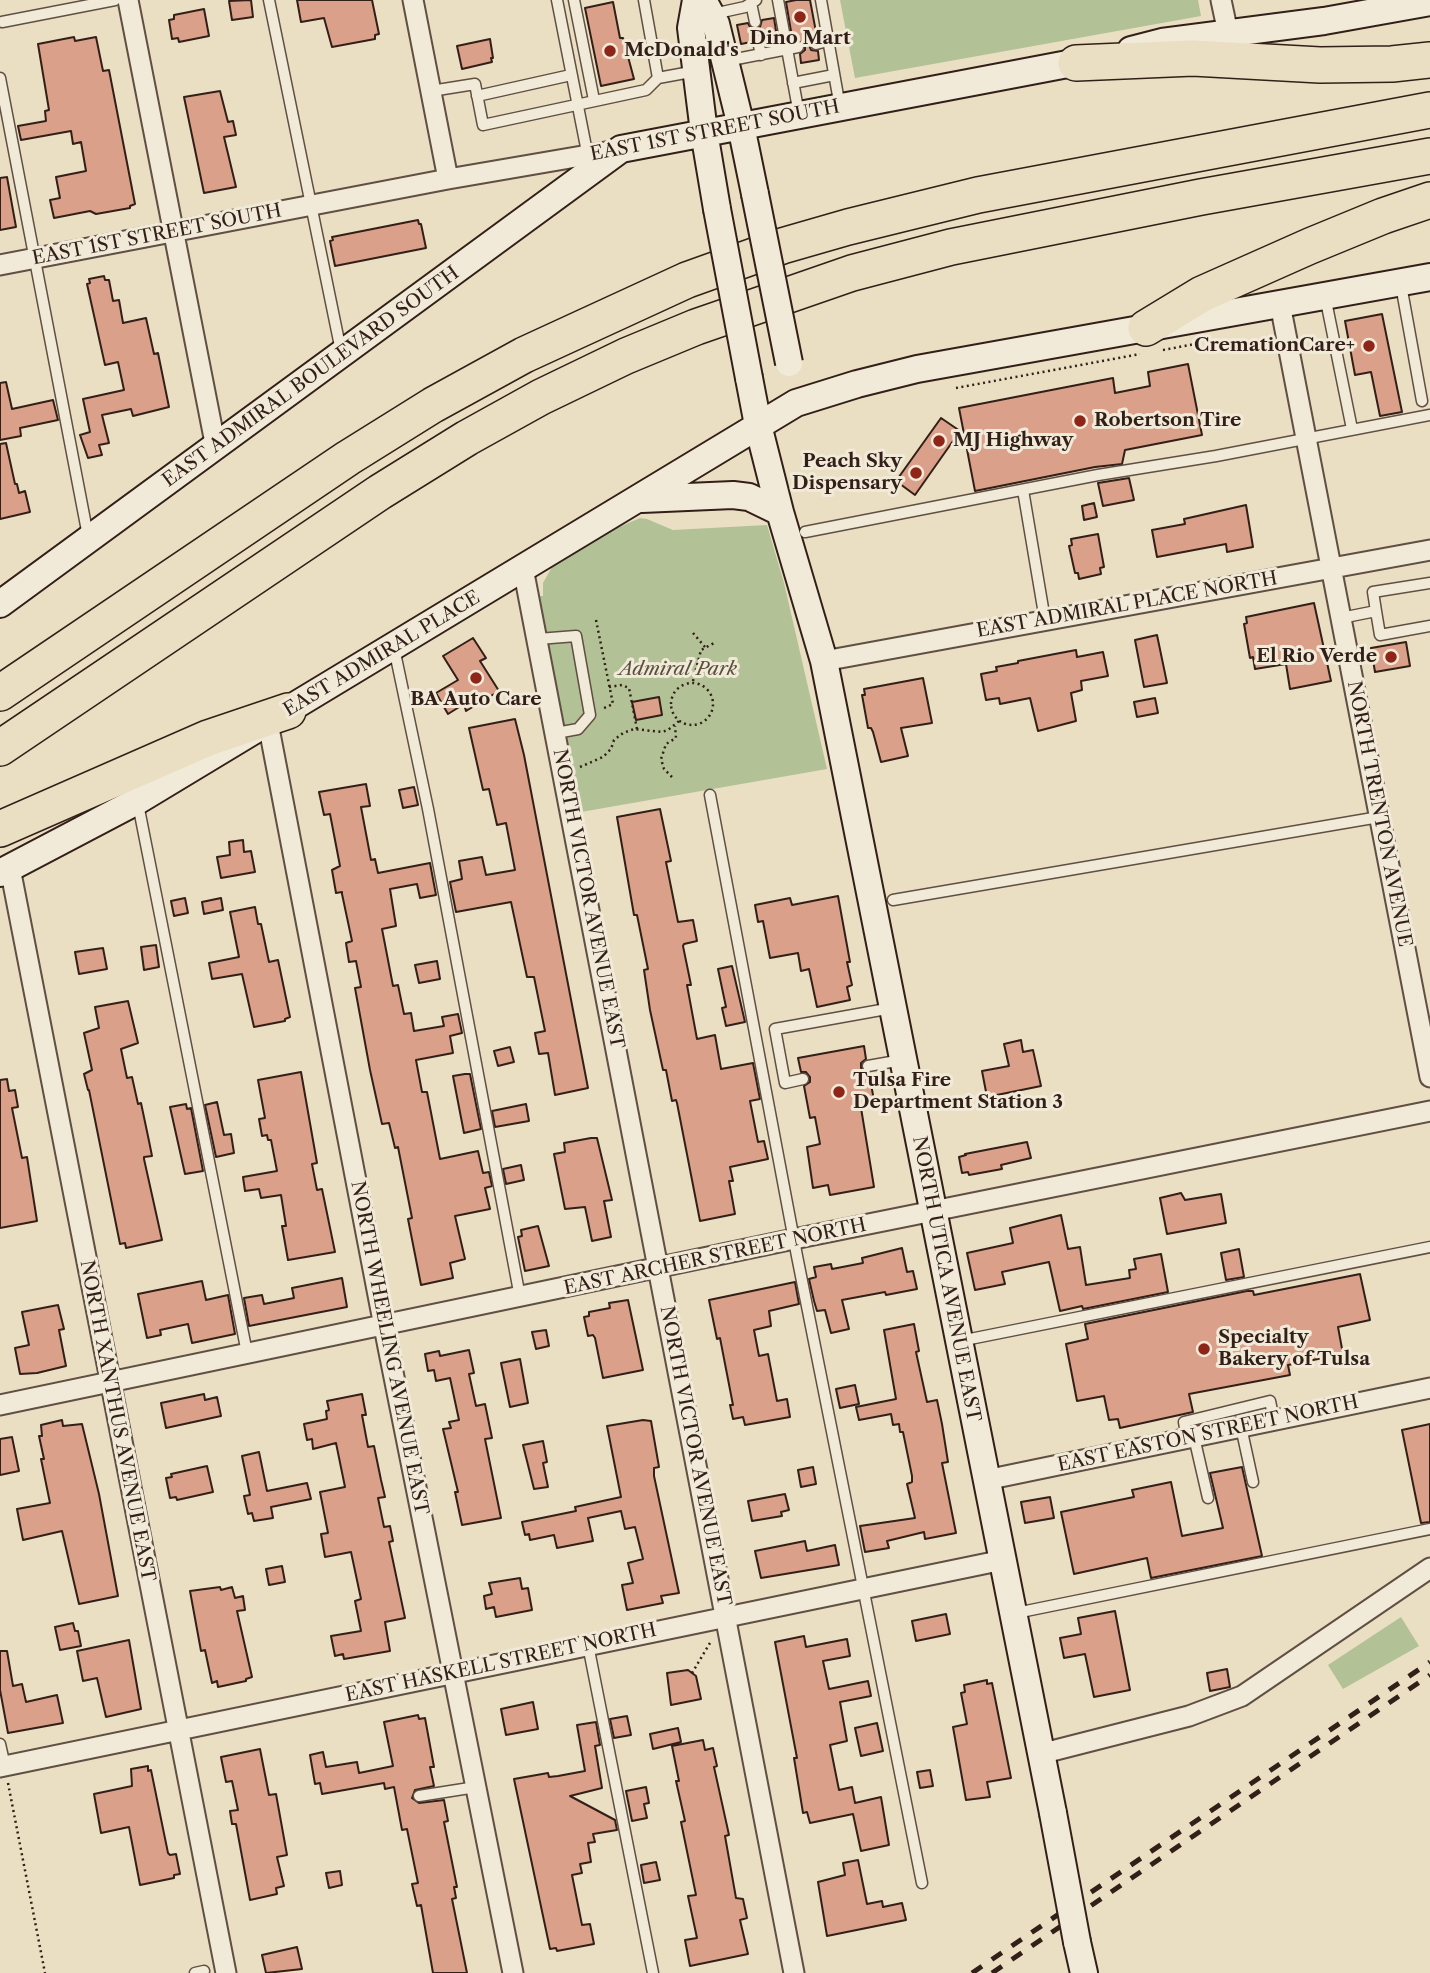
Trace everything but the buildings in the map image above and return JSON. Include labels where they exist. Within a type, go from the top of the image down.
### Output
[{"type":"highway","points":[[1076,63],[1194,58],[1320,65],[1392,64],[1430,60]]},
{"type":"highway","points":[[0,693],[348,458],[433,405],[524,355],[687,280],[808,238],[978,195],[1430,110]]},
{"type":"highway","points":[[0,748],[380,492],[467,438],[541,397],[626,356],[696,327],[852,273],[951,247],[1430,156]]},
{"type":"highway","points":[[1151,344],[1202,294],[1383,216],[1430,200]]},
{"type":"highway","points":[[0,829],[208,738],[278,717]]},
{"type":"main road","name":"EAST 1ST STREET SOUTH","points":[[621,149],[1076,63],[1162,42],[1336,19],[1430,2]]},
{"type":"main road","points":[[703,5],[716,24],[741,126],[796,403]]},
{"type":"main road","name":"NORTH UTICA AVENUE EAST","points":[[703,5],[691,28],[696,71],[717,209],[758,425],[779,512],[824,661],[1084,1973]]},
{"type":"main road","name":"EAST ADMIRAL BOULEVARD SOUTH","points":[[0,604],[342,355],[589,163],[621,149]]},
{"type":"main road","points":[[758,425],[796,403],[917,369],[1151,344],[1280,304],[1430,277]]},
{"type":"main road","name":"EAST ADMIRAL PLACE","points":[[5,871],[137,801],[758,425]]},
{"type":"main road","points":[[636,500],[733,495],[750,497],[779,512]]},
{"type":"street","points":[[128,0],[216,448]]},
{"type":"street","points":[[413,0],[448,179]]},
{"type":"street","points":[[1222,0],[1228,33]]},
{"type":"street","name":"EAST 1ST STREET SOUTH","points":[[0,265],[448,179],[589,163]]},
{"type":"street","name":"NORTH TRENTON AVENUE","points":[[1280,304],[1430,1077]]},
{"type":"street","name":"EAST ADMIRAL PLACE NORTH","points":[[824,661],[1430,550]]},
{"type":"street","name":"NORTH VICTOR AVENUE EAST","points":[[523,568],[794,1973]]},
{"type":"street","name":"NORTH WHEELING AVENUE EAST","points":[[278,717],[384,1325],[513,1973]]},
{"type":"street","name":"NORTH XANTHUS AVENUE EAST","points":[[5,871],[226,1973]]},
{"type":"street","name":"EAST ARCHER STREET NORTH","points":[[0,1405],[794,1239],[1430,1111]]},
{"type":"street","name":"EAST EASTON STREET NORTH","points":[[986,1480],[1430,1388]]},
{"type":"street","name":"EAST HASKELL STREET NORTH","points":[[2,1767],[1003,1559]]},
{"type":"street","points":[[1040,1754],[1189,1716],[1242,1696],[1430,1568]]},
{"type":"lane","points":[[2,22],[115,0]]},
{"type":"lane","points":[[269,0],[342,355]]},
{"type":"lane","points":[[556,0],[589,163]]},
{"type":"lane","points":[[574,0],[594,100]]},
{"type":"lane","points":[[644,0],[658,78]]},
{"type":"lane","points":[[778,0],[799,115]]},
{"type":"lane","points":[[821,0],[840,107]]},
{"type":"lane","points":[[703,5],[745,7],[753,2],[755,22]]},
{"type":"lane","points":[[758,41],[761,55]]},
{"type":"lane","points":[[816,44],[828,41]]},
{"type":"lane","points":[[725,62],[799,47]]},
{"type":"lane","points":[[431,91],[475,84],[483,125],[646,90],[658,78],[696,71]]},
{"type":"lane","points":[[477,96],[571,75]]},
{"type":"lane","points":[[793,83],[834,75]]},
{"type":"lane","points":[[0,78],[89,540]]},
{"type":"lane","points":[[1401,282],[1422,401]]},
{"type":"lane","points":[[1325,296],[1352,429]]},
{"type":"lane","points":[[805,532],[1430,415]]},
{"type":"lane","points":[[1023,490],[1045,620]]},
{"type":"lane","points":[[1430,583],[1373,592],[1380,635],[1430,626]]},
{"type":"lane","points":[[1341,618],[1376,611]]},
{"type":"lane","points":[[538,639],[576,636],[590,715],[578,729],[556,733]]},
{"type":"lane","points":[[394,647],[428,809],[520,1297]]},
{"type":"lane","points":[[710,794],[794,1239],[922,1883]]},
{"type":"lane","points":[[137,801],[247,1353]]},
{"type":"lane","points":[[893,900],[1380,817]]},
{"type":"lane","points":[[803,1079],[785,1083],[775,1029],[892,1008]]},
{"type":"lane","points":[[868,1066],[902,1059]]},
{"type":"lane","points":[[958,1342],[1430,1247]]},
{"type":"lane","points":[[1208,1498],[1184,1422],[1270,1401],[1274,1420]]},
{"type":"lane","points":[[1241,1427],[1253,1482]]},
{"type":"lane","points":[[1014,1614],[1430,1529]]},
{"type":"lane","points":[[588,1645],[653,1973]]},
{"type":"lane","points":[[0,1744],[2,1767]]},
{"type":"lane","points":[[419,1796],[476,1787]]},
{"type":"path","points":[[956,388],[1151,344],[1195,344]]},
{"type":"path","points":[[590,715],[612,704],[596,620]]},
{"type":"path","points":[[693,633],[705,647]]},
{"type":"path","points":[[693,682],[701,650],[716,642]]},
{"type":"path","points":[[693,682],[706,688],[711,694],[712,708],[705,721],[691,725],[679,721],[671,709],[671,696],[680,686],[693,682]]},
{"type":"path","points":[[609,687],[622,685],[629,688],[637,729]]},
{"type":"path","points":[[563,770],[595,762],[611,749],[614,740],[623,733],[637,729],[662,732],[679,721]]},
{"type":"path","points":[[672,777],[664,769],[661,758],[666,744],[676,738],[675,726]]},
{"type":"path","points":[[692,1673],[710,1645],[710,1640]]},
{"type":"path","points":[[2,1767],[45,1973]]},
{"type":"green space","points":[[840,0],[1198,0],[1201,16],[855,78]]},
{"type":"green space","name":"Admiral Park","points":[[640,518],[673,530],[767,525],[784,583],[827,769],[581,812],[539,596],[543,596],[543,583],[552,567],[612,530]]},
{"type":"green space","points":[[1401,1617],[1419,1646],[1343,1689],[1328,1665]]},
{"type":"railway","points":[[972,1973],[1430,1662]]},
{"type":"railway","points":[[992,1973],[1430,1675]]},
{"type":"place","name":"Dino Mart","points":[[800,17]]},
{"type":"place","name":"McDonald's","points":[[610,51]]},
{"type":"place","name":"CremationCare+","points":[[1369,346]]},
{"type":"place","name":"Robertson Tire","points":[[1080,421]]},
{"type":"place","name":"MJ Highway","points":[[939,441]]},
{"type":"place","name":"Peach Sky Dispensary","points":[[916,473]]},
{"type":"place","name":"El Rio Verde","points":[[1391,657]]},
{"type":"place","name":"BA Auto Care","points":[[476,678]]},
{"type":"place","name":"Tulsa Fire Department Station 3","points":[[839,1092]]},
{"type":"place","name":"Specialty Bakery of Tulsa","points":[[1204,1349]]}]
